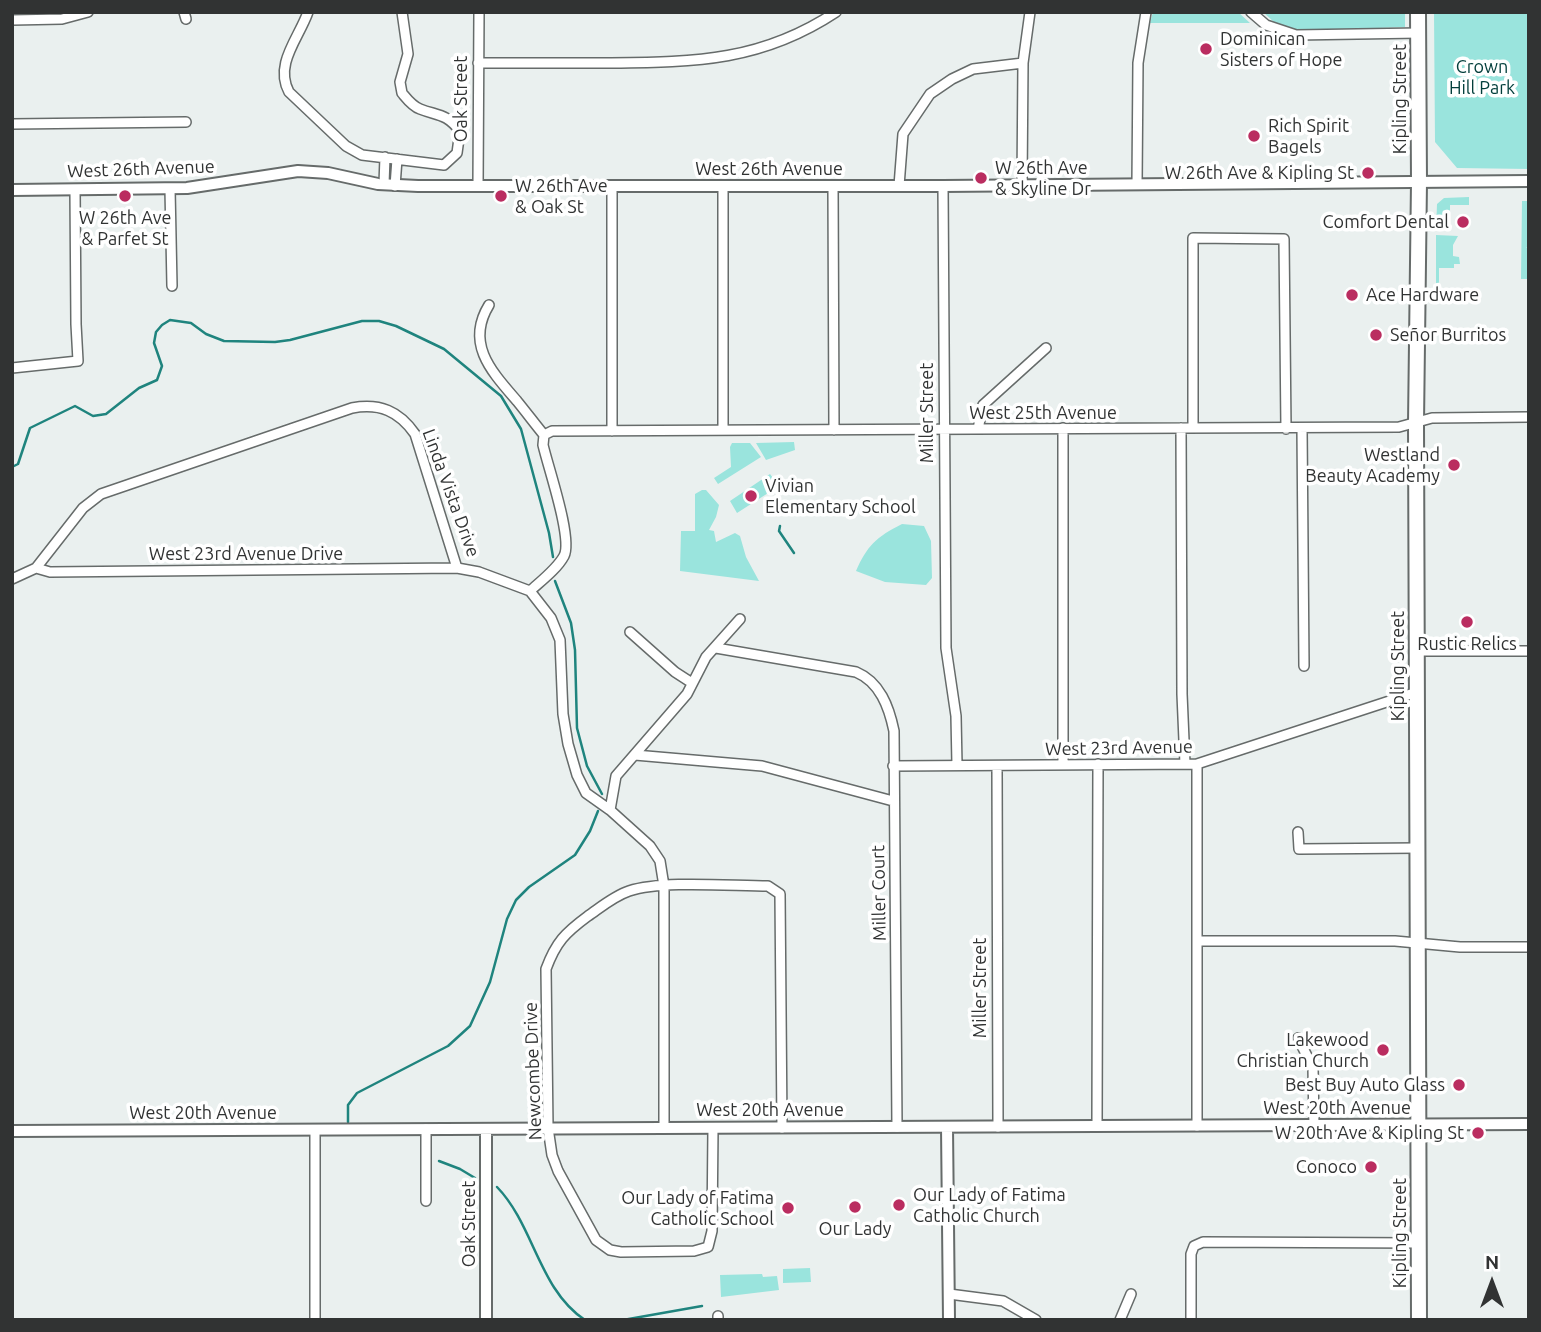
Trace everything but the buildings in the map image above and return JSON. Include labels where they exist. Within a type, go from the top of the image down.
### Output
[{"type":"main road","name":"Kipling Street","points":[[1418,12],[1416,423],[1419,1320]]},
{"type":"street","points":[[12,20],[62,19],[88,12]]},
{"type":"street","points":[[308,12],[285,61],[284,82],[289,92],[346,146],[362,155],[444,165],[457,153],[460,131],[452,121],[414,105],[401,93],[400,82],[408,54],[402,12]]},
{"type":"street","name":"Oak Street","points":[[478,186],[479,12]]},
{"type":"street","points":[[1022,185],[1023,64],[1030,12]]},
{"type":"street","points":[[1137,184],[1138,63],[1146,12]]},
{"type":"street","points":[[1251,12],[1266,25],[1296,35],[1419,33]]},
{"type":"street","points":[[478,64],[683,62],[717,59],[750,51],[808,30],[830,14]]},
{"type":"street","points":[[899,186],[903,134],[930,94],[973,69],[1023,64]]},
{"type":"street","points":[[12,124],[186,122]]},
{"type":"street","points":[[386,158],[390,185]]},
{"type":"street","points":[[390,185],[397,159]]},
{"type":"street","name":"West 26th Avenue","points":[[12,190],[203,187],[298,171],[328,173],[390,185],[478,186],[943,186],[1529,181]]},
{"type":"street","points":[[612,186],[612,431]]},
{"type":"street","points":[[833,186],[834,430]]},
{"type":"street","name":"Miller Street","points":[[943,186],[946,648],[956,716],[957,765]]},
{"type":"street","points":[[723,187],[723,430]]},
{"type":"street","points":[[170,189],[172,286]]},
{"type":"street","points":[[12,368],[78,361],[75,190]]},
{"type":"street","points":[[1193,428],[1193,238],[1284,239],[1286,429]]},
{"type":"street","points":[[489,305],[481,327],[483,358],[491,372],[544,435],[543,445],[565,532],[566,548],[557,564],[530,591],[551,618],[560,640],[562,707],[574,767],[586,793],[610,810],[650,846],[660,861],[664,886],[664,1128]]},
{"type":"street","points":[[978,429],[983,405],[1046,348]]},
{"type":"street","name":"Linda Vista Drive","points":[[12,579],[36,568],[83,508],[101,494],[352,408],[373,406],[393,412],[409,425],[415,434],[457,568],[479,572],[530,591]]},
{"type":"street","name":"West 25th Avenue","points":[[544,435],[555,431],[1399,427],[1432,418],[1529,417]]},
{"type":"street","points":[[1063,428],[1063,764]]},
{"type":"street","points":[[1181,428],[1182,694],[1185,764]]},
{"type":"street","points":[[1302,428],[1304,666]]},
{"type":"street","name":"West 23rd Avenue Drive","points":[[36,568],[50,572],[457,568]]},
{"type":"street","points":[[610,810],[616,776],[687,694],[706,657],[740,619]]},
{"type":"street","points":[[630,632],[675,672],[692,683]]},
{"type":"street","name":"Miller Court","points":[[716,648],[856,672],[875,684],[888,708],[894,731],[897,1127]]},
{"type":"street","points":[[1417,651],[1529,651]]},
{"type":"street","name":"West 23rd Avenue","points":[[894,766],[1197,764],[1418,692]]},
{"type":"street","points":[[635,755],[762,766],[893,800]]},
{"type":"street","points":[[1097,1126],[1098,764]]},
{"type":"street","points":[[1197,764],[1197,1126]]},
{"type":"street","name":"Miller Street","points":[[997,766],[998,1126]]},
{"type":"street","points":[[1298,832],[1299,849],[1418,848]]},
{"type":"street","name":"Newcombe Drive","points":[[713,1128],[712,1231],[709,1247],[694,1251],[621,1252],[601,1246],[585,1224],[558,1171],[548,1128],[546,969],[554,947],[567,931],[607,902],[630,891],[664,886],[768,886],[780,894],[782,1128]]},
{"type":"street","points":[[1197,941],[1529,947]]},
{"type":"street","points":[[1298,1038],[1314,1068],[1314,1126]]},
{"type":"street","name":"West 20th Avenue","points":[[12,1131],[1529,1124]]},
{"type":"street","points":[[947,1127],[949,1320]]},
{"type":"street","points":[[426,1129],[426,1201]]},
{"type":"street","name":"Oak Street","points":[[486,1129],[486,1320]]},
{"type":"street","points":[[314,1320],[315,1130]]},
{"type":"street","points":[[1191,1320],[1191,1254],[1194,1246],[1203,1242],[1419,1243]]},
{"type":"street","points":[[949,1294],[1003,1301],[1036,1320]]},
{"type":"street","points":[[1120,1320],[1131,1294]]},
{"type":"green space","points":[[1153,12],[1238,12],[1250,23],[1150,23]]},
{"type":"green space","points":[[1263,12],[1405,12],[1405,27],[1299,31],[1274,22]]},
{"type":"green space","name":"Crown Hill Park","points":[[1434,12],[1529,12],[1529,169],[1457,168],[1435,142]]},
{"type":"green space","points":[[1469,197],[1469,205],[1450,205],[1446,215],[1446,230],[1436,231],[1437,204],[1444,198]]},
{"type":"green space","points":[[1522,201],[1529,201],[1529,246],[1526,248],[1529,248],[1529,279],[1521,279]]},
{"type":"green space","points":[[1436,235],[1458,236],[1453,245],[1453,256],[1459,257],[1460,264],[1454,264],[1454,268],[1439,268],[1439,298],[1436,295]]},
{"type":"green space","points":[[794,442],[795,450],[766,460],[756,443]]},
{"type":"green space","points":[[732,443],[750,443],[761,457],[718,484],[714,478],[731,467]]},
{"type":"green space","points":[[770,474],[779,486],[737,513],[730,501]]},
{"type":"green space","points":[[706,490],[719,505],[709,530],[714,531],[716,542],[735,533],[740,536],[746,557],[759,581],[680,571],[681,531],[695,531],[695,494]]},
{"type":"green space","points":[[902,524],[924,526],[931,541],[932,578],[926,585],[885,582],[856,571],[873,543]]},
{"type":"green space","points":[[810,1268],[811,1282],[783,1283],[783,1269]]},
{"type":"green space","points":[[762,1274],[763,1277],[777,1276],[779,1290],[721,1297],[720,1275]]},
{"type":"waterway","points":[[12,467],[18,464],[30,428],[75,406],[93,416],[106,414],[139,388],[157,380],[162,366],[154,343],[156,332],[170,320],[191,323],[206,334],[224,341],[275,342],[362,321],[379,321],[396,326],[444,349],[501,396],[521,429],[553,557]]},
{"type":"waterway","points":[[780,526],[779,531],[794,553]]},
{"type":"waterway","points":[[555,581],[571,623],[575,650],[577,728],[587,766],[602,794]]},
{"type":"waterway","points":[[348,1122],[348,1105],[357,1093],[448,1046],[470,1026],[490,982],[507,919],[516,900],[529,887],[575,855],[590,831],[598,811]]},
{"type":"waterway","points":[[439,1161],[475,1178]]},
{"type":"waterway","points":[[497,1187],[510,1202],[557,1292],[585,1320]]},
{"type":"waterway","points":[[623,1320],[702,1306]]},
{"type":"place","name":"Dominican Sisters of Hope","points":[[1206,49]]},
{"type":"place","name":"Rich Spirit Bagels","points":[[1254,136]]},
{"type":"place","name":"W 26th Ave & Kipling St","points":[[1368,173]]},
{"type":"place","name":"W 26th Ave & Skyline Dr","points":[[981,178]]},
{"type":"place","name":"W 26th Ave & Parfet St","points":[[125,196]]},
{"type":"place","name":"W 26th Ave & Oak St","points":[[501,196]]},
{"type":"place","name":"Comfort Dental","points":[[1463,222]]},
{"type":"place","name":"Ace Hardware","points":[[1352,295]]},
{"type":"place","name":"Señor Burritos","points":[[1376,335]]},
{"type":"place","name":"Westland Beauty Academy","points":[[1454,465]]},
{"type":"place","name":"Vivian Elementary School","points":[[751,496]]},
{"type":"place","name":"Rustic Relics","points":[[1467,622]]},
{"type":"place","name":"Lakewood Christian Church","points":[[1383,1050]]},
{"type":"place","name":"Best Buy Auto Glass","points":[[1459,1085]]},
{"type":"place","name":"W 20th Ave & Kipling St","points":[[1478,1133]]},
{"type":"place","name":"Conoco","points":[[1371,1167]]},
{"type":"place","name":"Our Lady of Fatima Catholic Church","points":[[899,1205]]},
{"type":"place","name":"Our Lady","points":[[855,1207]]},
{"type":"place","name":"Our Lady of Fatima Catholic School","points":[[788,1208]]}]
